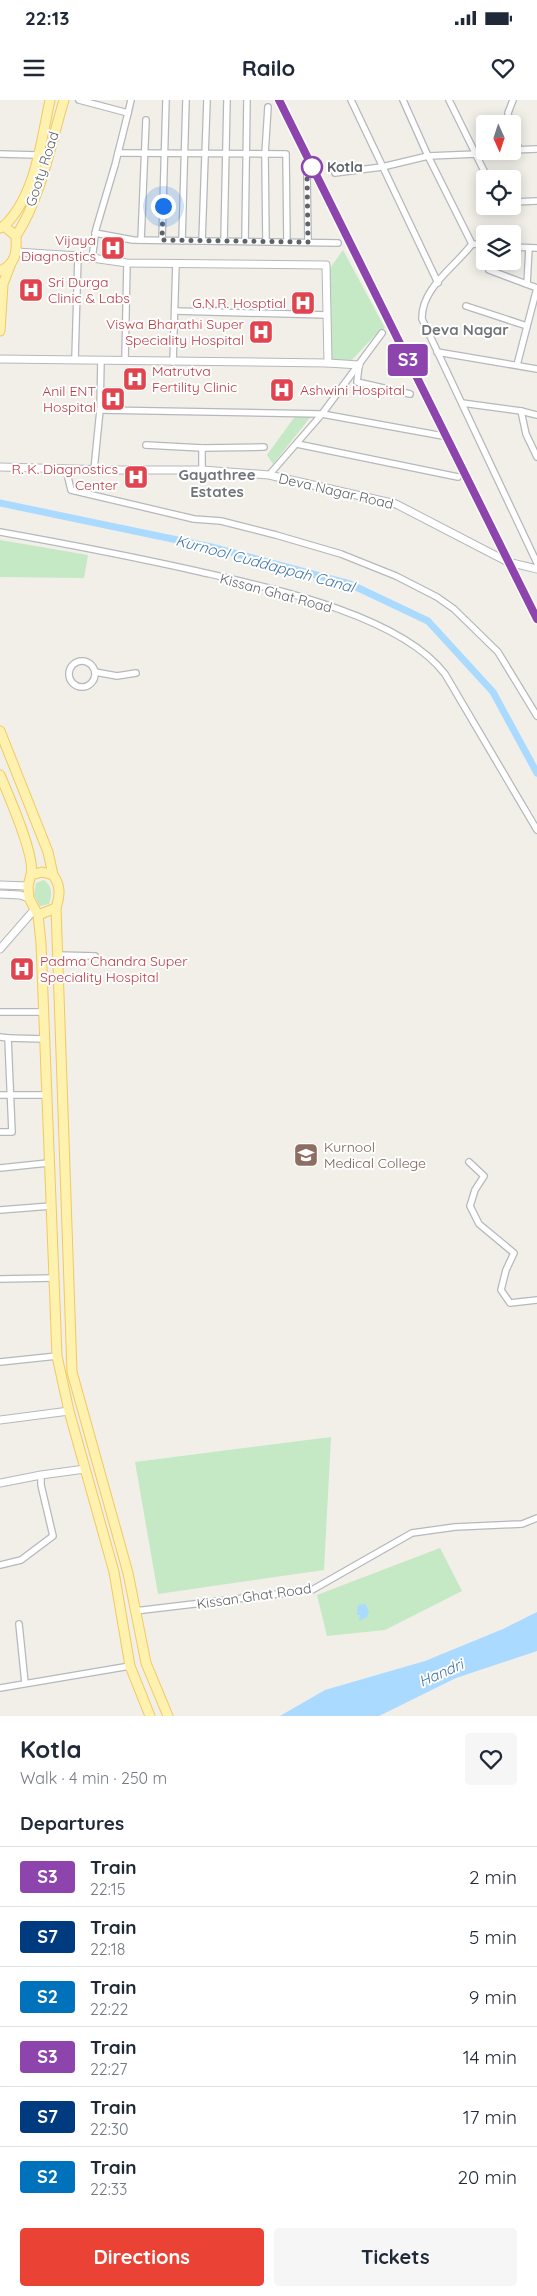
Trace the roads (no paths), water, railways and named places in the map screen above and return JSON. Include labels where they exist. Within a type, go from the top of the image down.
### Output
[{"type":"main road","name":"Gooty Road","points":[[2,227],[15,214],[26,195],[50,100]]},
{"type":"main road","name":"Gooty Road","points":[[16,236],[24,224],[34,199],[64,100]]},
{"type":"main road","points":[[0,331],[3,284],[18,252],[16,236],[2,227]]},
{"type":"main road","points":[[0,271],[12,263]]},
{"type":"main road","points":[[0,731],[48,852],[60,895],[56,908],[57,955],[70,1361],[80,1408],[128,1573],[146,1662],[168,1716]]},
{"type":"main road","points":[[0,775],[20,827],[29,858],[31,875],[28,886],[29,898],[36,913],[45,1012],[48,1163],[57,1356],[69,1411],[114,1572],[130,1666],[150,1716]]},
{"type":"main road","points":[[31,875],[42,872],[53,875]]},
{"type":"main road","points":[[36,913],[56,908]]},
{"type":"main road","points":[[69,1411],[80,1408]]},
{"type":"main road","points":[[123,1630],[138,1628]]},
{"type":"street","points":[[78,100],[128,113]]},
{"type":"street","points":[[92,259],[95,233],[131,100]]},
{"type":"street","points":[[162,240],[166,100]]},
{"type":"street","points":[[182,240],[186,100]]},
{"type":"street","points":[[202,241],[206,100]]},
{"type":"street","points":[[224,241],[227,100]]},
{"type":"street","points":[[245,241],[247,100]]},
{"type":"street","points":[[350,100],[438,283]]},
{"type":"street","points":[[403,100],[428,156],[472,244]]},
{"type":"street","points":[[450,100],[476,152]]},
{"type":"street","points":[[508,115],[513,100]]},
{"type":"street","points":[[266,242],[265,154],[268,107]]},
{"type":"street","points":[[141,240],[146,120]]},
{"type":"street","points":[[521,150],[537,148]]},
{"type":"street","points":[[118,153],[286,154],[286,242]]},
{"type":"street","points":[[0,154],[37,155]]},
{"type":"street","points":[[335,173],[382,167],[428,156],[476,154]]},
{"type":"street","points":[[307,174],[308,242]]},
{"type":"street","points":[[521,202],[537,201]]},
{"type":"street","points":[[95,233],[141,240],[338,243]]},
{"type":"street","points":[[472,244],[476,244]]},
{"type":"street","points":[[472,244],[426,295],[421,308],[422,319],[537,563]]},
{"type":"street","points":[[521,248],[537,248]]},
{"type":"street","points":[[527,284],[529,248]]},
{"type":"street","points":[[18,252],[78,256],[127,263],[326,265],[328,363]]},
{"type":"street","points":[[75,359],[78,256]]},
{"type":"street","points":[[125,360],[127,263]]},
{"type":"street","points":[[172,362],[176,263]]},
{"type":"street","points":[[489,270],[537,288],[517,365]]},
{"type":"street","points":[[466,306],[527,326]]},
{"type":"street","points":[[175,311],[327,315]]},
{"type":"street","points":[[269,475],[322,414],[382,333]]},
{"type":"street","points":[[437,352],[537,369]]},
{"type":"street","points":[[0,359],[359,365]]},
{"type":"street","points":[[94,470],[100,410],[101,360]]},
{"type":"street","points":[[359,365],[357,382],[410,394]]},
{"type":"street","points":[[462,403],[537,415]]},
{"type":"street","points":[[100,410],[322,414],[443,436]]},
{"type":"street","points":[[521,411],[526,434],[537,457]]},
{"type":"street","points":[[526,434],[537,446]]},
{"type":"street","points":[[297,444],[458,476]]},
{"type":"street","points":[[146,445],[202,448],[264,447]]},
{"type":"street","points":[[202,448],[202,470]]},
{"type":"street","name":"Deva Nagar Road","points":[[0,466],[94,470],[202,470],[269,475],[396,504],[508,562],[537,569]]},
{"type":"street","points":[[66,469],[72,490],[194,519],[221,521],[341,554],[396,576],[438,597],[454,609],[498,652],[537,716]]},
{"type":"street","name":"Kissan Ghat Road","points":[[0,532],[118,554],[244,582],[322,603],[379,627],[419,648],[434,660],[445,674],[537,830]]},
{"type":"street","points":[[95,672],[93,681],[86,686],[74,684],[69,677],[69,668],[79,661],[90,664],[95,672],[117,676],[136,673]]},
{"type":"street","points":[[0,885],[28,886]]},
{"type":"street","points":[[0,894],[20,895],[29,898]]},
{"type":"street","points":[[0,950],[36,913]]},
{"type":"street","points":[[57,955],[95,956]]},
{"type":"street","points":[[0,1012],[45,1012]]},
{"type":"street","points":[[0,1037],[45,1039]]},
{"type":"street","points":[[0,1132],[12,1132],[8,1038]]},
{"type":"street","points":[[0,1095],[47,1095]]},
{"type":"street","points":[[469,1162],[484,1176],[475,1190],[470,1206],[480,1224],[514,1253],[506,1270],[501,1290],[510,1303],[537,1300]]},
{"type":"street","points":[[0,1168],[48,1163]]},
{"type":"street","points":[[0,1210],[51,1206]]},
{"type":"street","points":[[0,1279],[54,1278]]},
{"type":"street","points":[[0,1362],[57,1356]]},
{"type":"street","points":[[0,1420],[69,1411]]},
{"type":"street","points":[[0,1483],[85,1469]]},
{"type":"street","points":[[0,1566],[21,1560],[54,1536],[40,1475]]},
{"type":"street","name":"Kissan Ghat Road","points":[[135,1611],[312,1590],[412,1533],[455,1527],[522,1524],[537,1518]]},
{"type":"street","points":[[19,1624],[26,1683]]},
{"type":"street","points":[[0,1688],[130,1666]]},
{"type":"water","points":[[365,1604],[369,1611],[367,1617],[359,1621],[360,1615],[357,1615],[358,1605]]},
{"type":"water","name":"Handri","points":[[537,1612],[537,1651],[456,1678],[379,1716],[280,1716],[325,1690],[425,1661],[503,1629]]},
{"type":"waterway","name":"Kurnool Cuddappah Canal","points":[[0,503],[211,547],[350,584],[428,621],[493,692],[537,773]]},
{"type":"railway","points":[[279,100],[537,619]]},
{"type":"train","name":"S3","points":[[279,100],[537,619]]},
{"type":"place","name":"Kotla","points":[[312,167]]},
{"type":"place","name":"Vijaya Diagnostics","points":[[113,248]]},
{"type":"place","name":"Sri Durga Clinic & Labs","points":[[31,290]]},
{"type":"place","name":"G.N.R. Hosptial","points":[[303,303]]},
{"type":"place","name":"Viswa Bharathi Super Speciality Hospital","points":[[261,332]]},
{"type":"place","name":"Matrutva Fertility Clinic","points":[[135,379]]},
{"type":"place","name":"Ashwini Hospital","points":[[282,390]]},
{"type":"place","name":"Anil ENT Hospital","points":[[113,399]]},
{"type":"place","name":"R. K. Diagnostics Center","points":[[136,477]]},
{"type":"place","name":"Padma Chandra Super Speciality Hospital","points":[[22,969]]},
{"type":"place","name":"Kurnool Medical College","points":[[306,1155]]},
{"type":"district","name":"Deva Nagar","points":[[465,330]]},
{"type":"district","name":"Gayathree Estates","points":[[217,484]]}]
